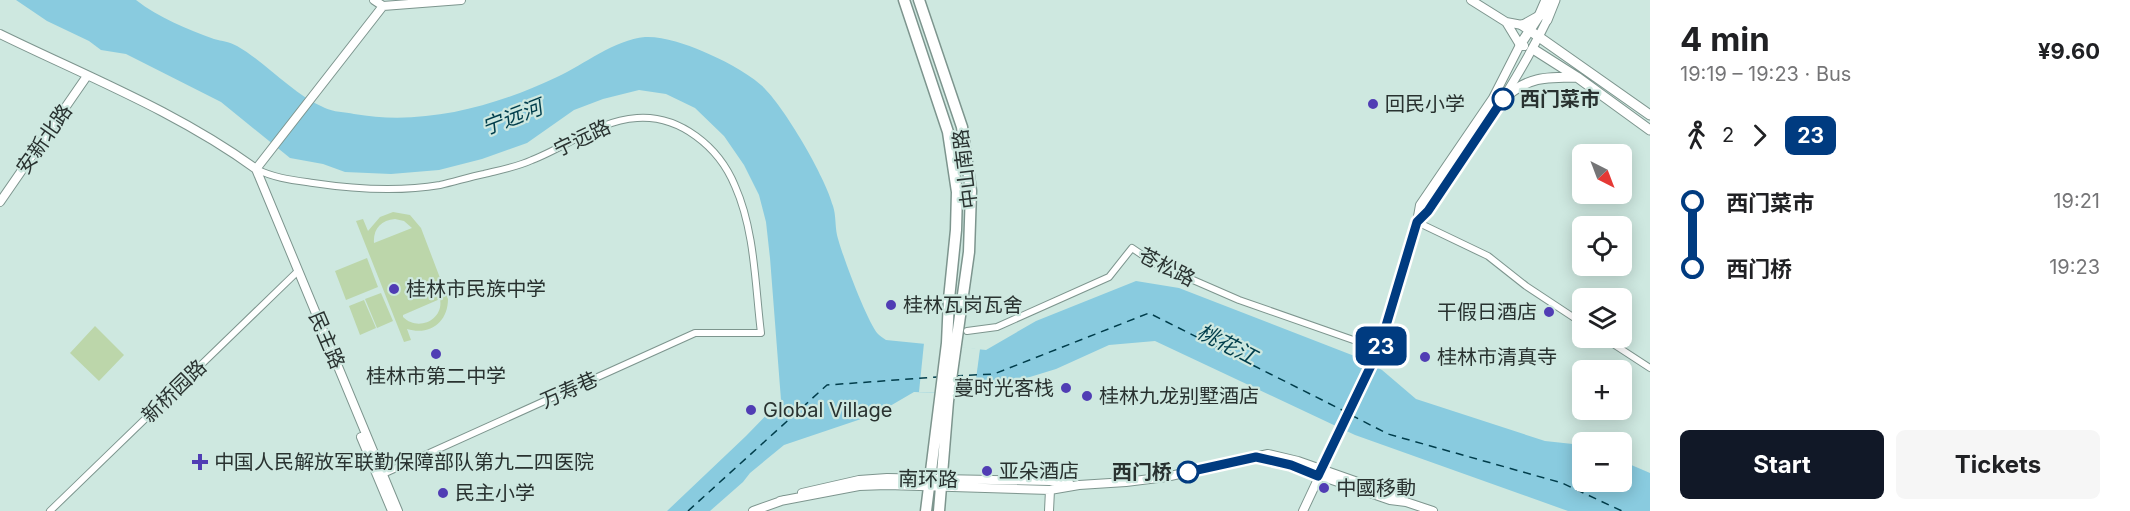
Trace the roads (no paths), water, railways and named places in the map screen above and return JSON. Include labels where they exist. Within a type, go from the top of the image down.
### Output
[{"type":"highway","name":"中山南路","points":[[904,0],[948,132],[956,177],[956,230],[949,299],[951,344]]},
{"type":"highway","name":"中山南路","points":[[918,0],[962,127],[970,176],[972,210],[969,252],[963,301],[951,344]]},
{"type":"highway","points":[[926,511],[951,344]]},
{"type":"highway","points":[[939,511],[944,400]]},
{"type":"main road","points":[[374,0],[383,6],[461,0]]},
{"type":"main road","points":[[1471,0],[1506,22],[1526,27],[1650,115]]},
{"type":"main road","points":[[1417,222],[1428,211],[1503,99],[1533,49],[1539,36],[1545,0]]},
{"type":"main road","points":[[1302,511],[1379,349],[1420,205],[1493,98],[1521,45],[1526,27],[1543,18],[1555,0]]},
{"type":"main road","points":[[0,34],[147,105],[219,144],[256,169],[383,6]]},
{"type":"main road","points":[[1506,22],[1521,45],[1533,49],[1577,77],[1650,130]]},
{"type":"main road","name":"安新北路","points":[[0,202],[87,76]]},
{"type":"main road","points":[[1503,99],[1530,81],[1544,77],[1577,77]]},
{"type":"main road","name":"民主路","points":[[256,169],[265,200],[398,511]]},
{"type":"main road","name":"民主路","points":[[296,273],[392,511]]},
{"type":"main road","name":"南环路","points":[[753,511],[780,501],[859,486],[1050,481],[1079,484],[1126,482],[1166,477],[1256,457],[1285,463],[1392,494],[1406,502],[1434,511]]},
{"type":"main road","name":"南环路","points":[[942,483],[1050,490],[1079,484]]},
{"type":"main road","points":[[1049,511],[1050,490]]},
{"type":"street","name":"宁远路","points":[[256,169],[271,177],[347,188],[406,188],[438,185],[523,164],[621,120],[636,117],[666,120],[690,132],[716,154],[727,168],[735,184],[749,234],[761,333]]},
{"type":"street","points":[[1417,222],[1488,256],[1526,286],[1572,316]]},
{"type":"street","name":"苍松路","points":[[967,331],[998,327],[1109,277],[1132,248],[1154,263],[1229,295],[1379,349]]},
{"type":"street","name":"新桥园路","points":[[50,511],[296,273]]},
{"type":"street","name":"万寿巷","points":[[383,474],[695,333],[761,333]]},
{"type":"street","points":[[1619,348],[1650,368]]},
{"type":"water","points":[[16,0],[136,0],[174,22],[237,46],[302,95],[325,108],[380,117],[406,118],[458,111],[508,97],[568,72],[611,48],[633,39],[652,37],[681,43],[717,58],[748,75],[761,85],[781,108],[822,178],[833,206],[837,235],[855,286],[873,327],[886,340],[986,350],[1036,321],[1136,281],[1179,288],[1357,357],[1382,370],[1416,399],[1545,441],[1572,444],[1572,492],[1632,492],[1632,465],[1650,473],[1650,511],[1568,511],[1355,435],[1155,341],[1109,345],[1056,369],[974,394],[914,392],[890,406],[875,409],[867,417],[784,445],[710,511],[667,511],[781,400],[770,258],[766,222],[759,195],[744,165],[724,136],[695,108],[666,94],[639,90],[603,99],[574,110],[527,143],[482,159],[439,170],[391,174],[345,172],[323,164],[290,158],[221,102],[126,54],[101,50],[89,41],[47,21]]},
{"type":"place","name":"西门菜市","points":[[1503,99]]},
{"type":"place","name":"回民小学","points":[[1373,104]]},
{"type":"place","name":"桂林市民族中学","points":[[394,289]]},
{"type":"place","name":"桂林瓦岗瓦舍","points":[[891,305]]},
{"type":"place","name":"干假日酒店","points":[[1549,312]]},
{"type":"place","name":"桂林市第二中学","points":[[436,354]]},
{"type":"place","name":"桂林市清真寺","points":[[1425,357]]},
{"type":"place","name":"蔓时光客栈","points":[[1066,388]]},
{"type":"place","name":"桂林九龙别墅酒店","points":[[1087,396]]},
{"type":"place","name":"Global Village","points":[[751,410]]},
{"type":"place","name":"中国人民解放军联勤保障部队第九二四医院","points":[[200,462]]},
{"type":"place","name":"亚朵酒店","points":[[987,471]]},
{"type":"place","name":"西门桥","points":[[1188,472]]},
{"type":"place","name":"中國移動","points":[[1324,488]]},
{"type":"place","name":"民主小学","points":[[443,493]]},
{"type":"water label","name":"宁远河","points":[[512,117]]},
{"type":"water label","name":"桃花江","points":[[1227,344]]}]
